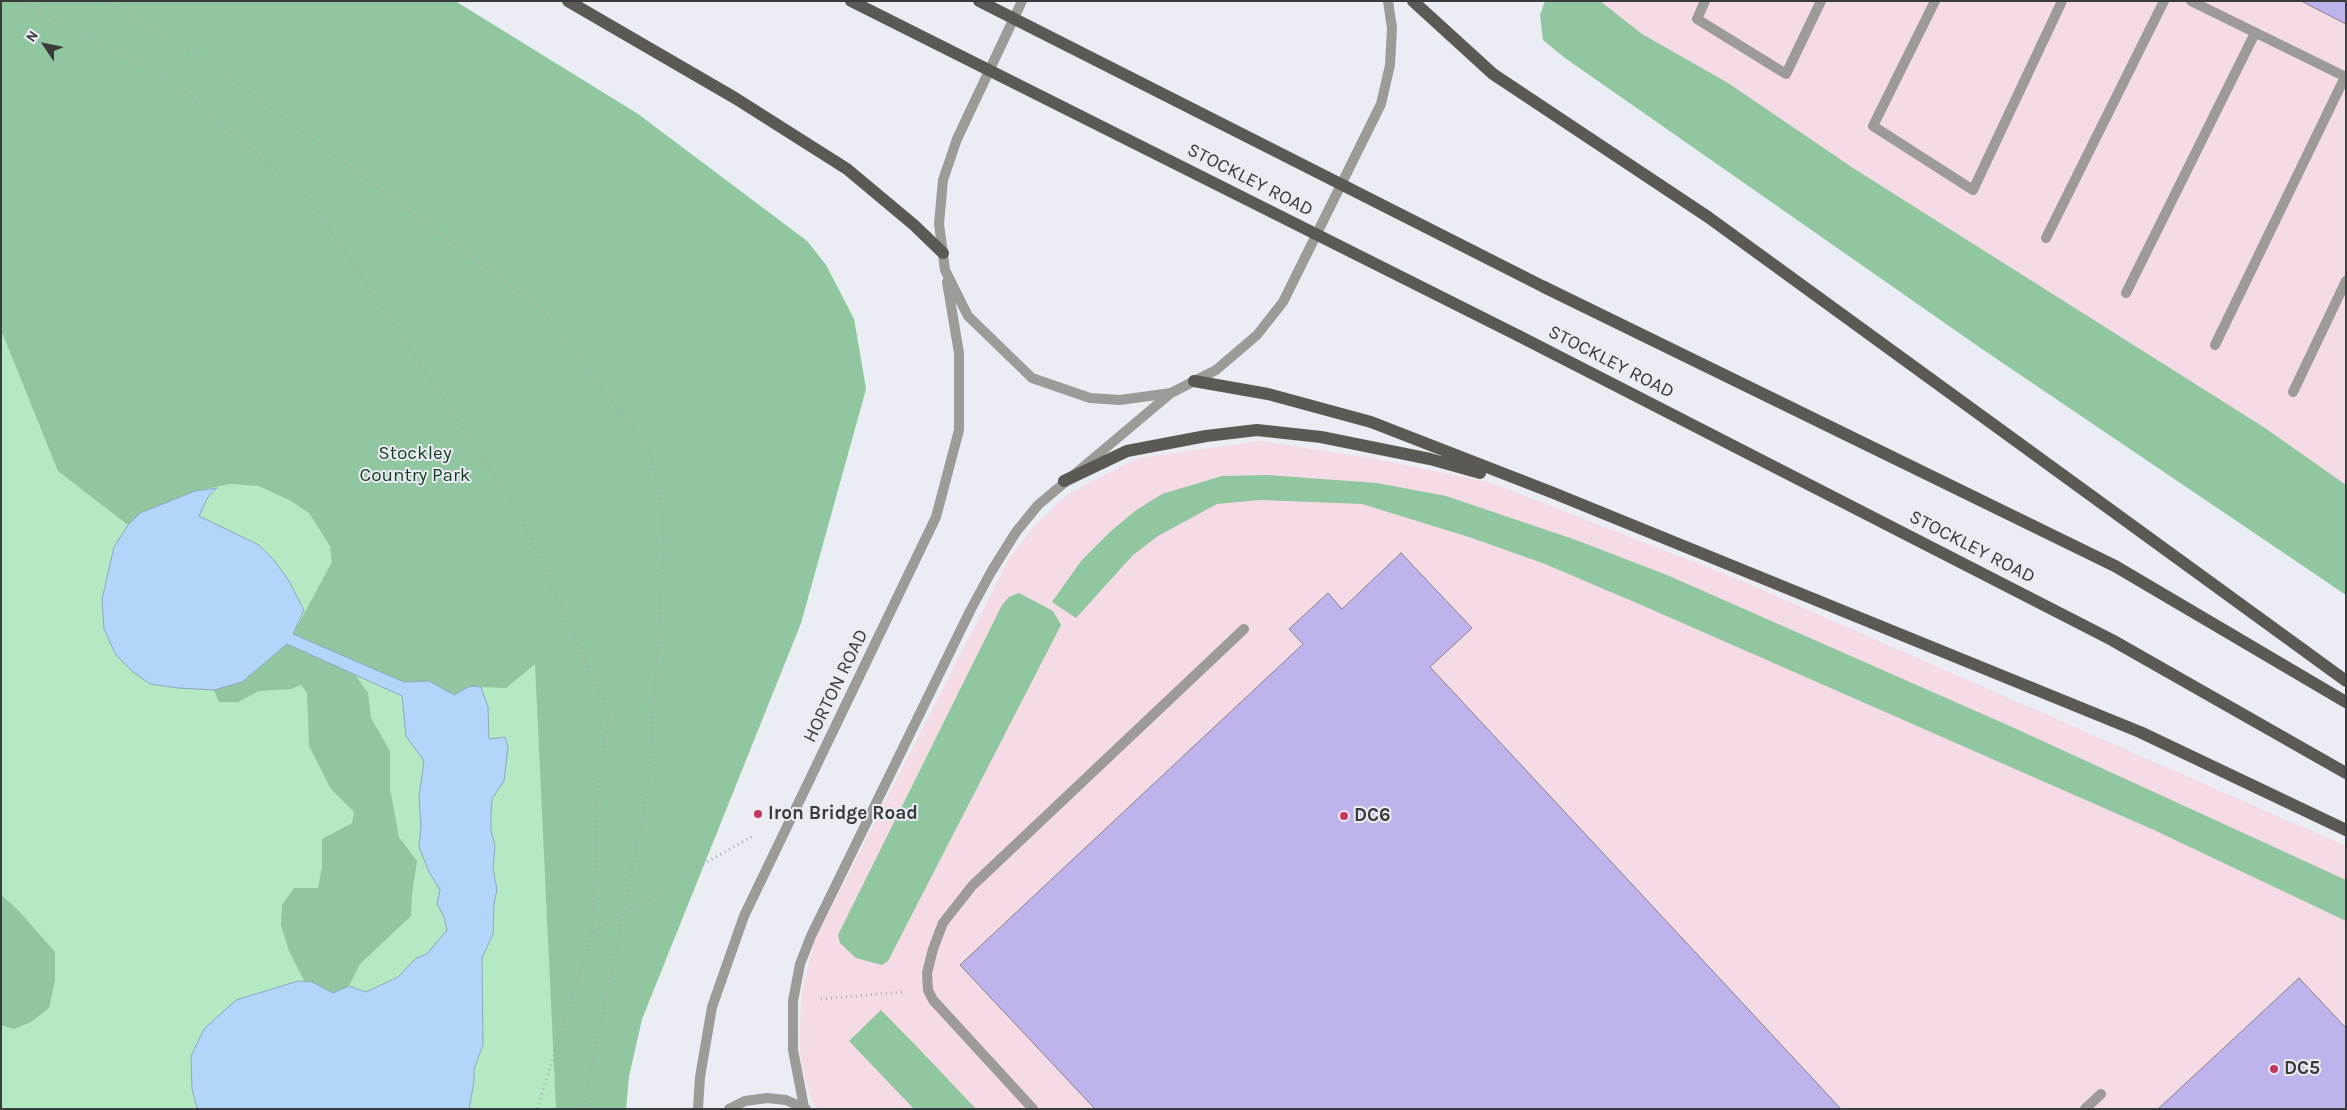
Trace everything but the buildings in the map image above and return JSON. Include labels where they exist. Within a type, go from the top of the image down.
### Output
[{"type":"main road","points":[[568,1],[735,98],[847,169],[914,225],[943,253]]},
{"type":"main road","name":"STOCKLEY ROAD","points":[[852,1],[1519,336],[2112,640],[2346,773]]},
{"type":"main road","name":"STOCKLEY ROAD","points":[[979,1],[1544,287],[2115,566],[2346,702]]},
{"type":"main road","points":[[1413,1],[1493,74],[1708,217],[2346,681]]},
{"type":"main road","points":[[1194,381],[1268,394],[1371,422],[1550,492],[2140,732],[2346,830]]},
{"type":"main road","points":[[1064,481],[1127,451],[1206,436],[1256,430],[1322,437],[1430,459],[1550,492]]},
{"type":"street","name":"HORTON ROAD","points":[[698,1109],[700,1078],[712,1007],[744,916],[936,516],[949,474],[959,430],[959,353],[944,270],[939,224],[943,180],[957,139],[1022,1]]},
{"type":"street","points":[[805,1108],[793,1050],[793,1002],[800,964],[811,936],[974,603],[1016,532],[1038,505],[1064,481],[1171,393],[1216,370],[1257,335],[1283,302],[1381,104],[1390,65],[1392,28],[1388,1]]},
{"type":"street","points":[[1705,1],[1697,18],[1786,74],[1821,1]]},
{"type":"street","points":[[1935,1],[1874,126],[1973,190],[2062,1]]},
{"type":"street","points":[[2046,238],[2164,1]]},
{"type":"street","points":[[2191,1],[2346,77],[2215,345]]},
{"type":"street","points":[[2126,293],[2255,33]]},
{"type":"street","points":[[944,270],[968,316],[1032,378],[1090,398],[1120,400],[1171,393]]},
{"type":"street","points":[[2293,392],[2346,281]]},
{"type":"street","points":[[1033,1109],[940,1009],[928,990],[927,973],[942,923],[959,900],[1244,629]]},
{"type":"street","points":[[2085,1109],[2102,1094]]},
{"type":"street","points":[[729,1109],[745,1101],[767,1098],[786,1100],[805,1108]]},
{"type":"path","points":[[18,1],[170,80],[310,200],[517,509],[610,714],[598,790],[592,932],[537,1109]]},
{"type":"path","points":[[106,1],[198,56],[539,307],[636,433],[651,456],[663,517],[664,551],[648,791],[583,1109]]},
{"type":"path","points":[[592,932],[622,916],[705,863],[754,835]]},
{"type":"path","points":[[793,1002],[928,990]]},
{"type":"shaded area","points":[[1578,1],[2346,1],[2346,551]]},
{"type":"shaded area","points":[[1261,441],[1381,460],[1492,483],[1742,581],[2346,846],[2346,1109],[817,1109],[812,1102],[802,1067],[799,1041],[802,991],[814,942],[1009,559],[1033,528],[1068,494],[1138,458]]},
{"type":"green space","name":"Stockley Country Park","points":[[1,1],[455,1],[638,114],[807,241],[826,265],[854,319],[866,389],[801,623],[642,1019],[629,1076],[626,1109],[1,1109]]},
{"type":"green space","name":"Stockley Country Park","points":[[1,1],[455,1],[638,114],[807,241],[826,265],[854,319],[866,389],[801,623],[642,1019],[629,1076],[626,1109],[556,1109],[535,664],[506,688],[481,687],[454,695],[429,681],[404,682],[293,634],[332,562],[330,546],[309,513],[291,501],[259,486],[230,484],[195,491],[140,513],[128,525],[58,471],[1,330]]},
{"type":"green space","points":[[1545,1],[1600,1],[1642,34],[1728,83],[1853,168],[2265,428],[2346,485],[2346,595],[1982,349],[1565,58],[1543,40],[1540,15]]},
{"type":"green space","points":[[1267,475],[1377,483],[1446,496],[1576,540],[1667,575],[2012,727],[2346,880],[2346,921],[2154,830],[1545,564],[1472,538],[1362,504],[1260,500],[1217,504],[1158,536],[1133,555],[1076,618],[1052,602],[1081,561],[1111,531],[1135,511],[1162,494],[1222,476]]},
{"type":"green space","points":[[1019,593],[1053,611],[1061,625],[888,961],[882,965],[856,958],[840,943],[838,935],[1002,605],[1009,597]]},
{"type":"green space","points":[[287,644],[353,672],[368,693],[371,718],[390,751],[390,789],[399,837],[417,861],[411,916],[360,964],[349,986],[333,993],[312,982],[305,982],[289,951],[281,925],[282,905],[294,888],[318,888],[322,867],[322,839],[352,823],[354,812],[331,789],[309,746],[307,693],[301,685],[291,689],[259,691],[238,702],[219,702],[214,690],[242,682]]},
{"type":"green space","points":[[1,895],[18,910],[55,952],[55,981],[49,1008],[31,1022],[14,1029],[1,1025]]},
{"type":"green space","points":[[881,1010],[976,1109],[914,1109],[849,1041]]},
{"type":"water","points":[[217,488],[208,497],[199,516],[259,545],[274,560],[289,581],[304,610],[293,634],[404,682],[429,681],[454,695],[470,686],[481,687],[488,707],[489,739],[505,737],[508,747],[504,781],[492,799],[491,830],[495,846],[493,869],[497,889],[494,904],[493,934],[482,958],[483,1045],[474,1069],[474,1082],[469,1109],[198,1109],[196,1105],[192,1089],[191,1056],[204,1029],[236,1000],[298,981],[312,982],[333,993],[349,986],[366,992],[398,977],[416,958],[427,954],[447,930],[444,917],[437,904],[440,890],[429,872],[419,847],[421,826],[419,796],[424,761],[406,736],[402,696],[287,644],[242,682],[214,690],[150,684],[133,672],[116,655],[104,629],[102,599],[114,547],[128,525],[140,513],[195,491]]},
{"type":"place","name":"Iron Bridge Road","points":[[758,814]]},
{"type":"place","name":"DC6","points":[[1344,816]]},
{"type":"place","name":"DC5","points":[[2274,1069]]}]
